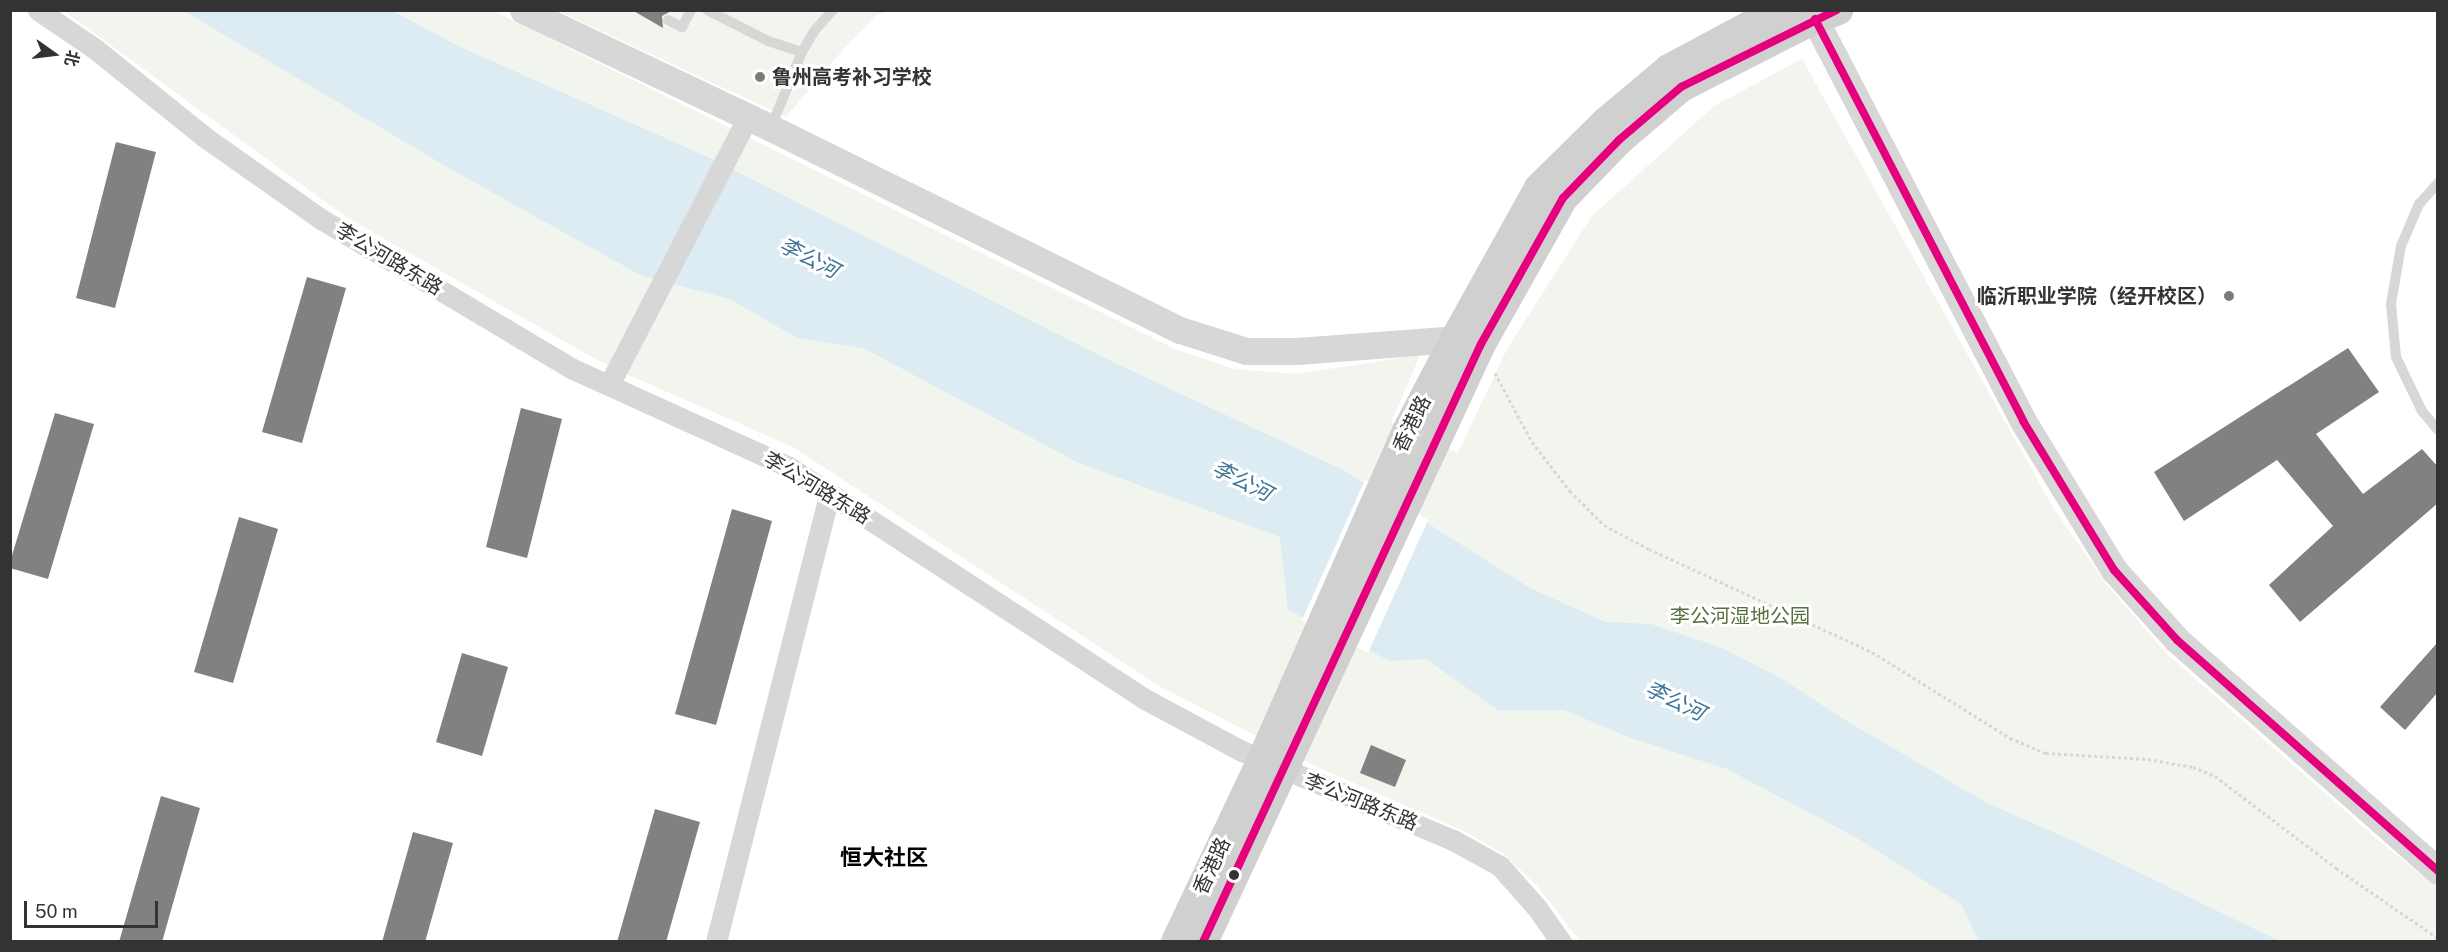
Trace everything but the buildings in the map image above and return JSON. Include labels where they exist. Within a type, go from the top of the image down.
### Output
[{"type":"main road","name":"香港路","points":[[1203,942],[1273,765],[1309,686],[1436,442],[1468,341],[1539,188],[1606,122],[1669,69],[1779,10]]},
{"type":"main road","name":"香港路","points":[[1309,686],[1407,431],[1563,198],[1619,140],[1681,87],[1821,13]]},
{"type":"main road","name":"香港路","points":[[1176,942],[1273,765]]},
{"type":"street","name":"李公河路东路","points":[[38,10],[94,48],[206,138],[321,219],[573,369],[789,467],[1143,698],[1273,765],[1453,840],[1500,866],[1537,908],[1561,942]]},
{"type":"street","points":[[523,10],[759,122],[1180,330],[1246,351],[1297,351],[1468,341]]},
{"type":"street","points":[[1821,13],[2023,421],[2114,570],[2177,640],[2438,871]]},
{"type":"street","points":[[609,385],[728,154],[759,122]]},
{"type":"street","points":[[716,942],[830,494]]},
{"type":"lane","points":[[668,20],[682,27],[691,10]]},
{"type":"lane","points":[[707,10],[759,37],[802,52]]},
{"type":"lane","points":[[759,122],[814,31],[834,10]]},
{"type":"lane","points":[[2438,183],[2419,204],[2401,246],[2391,304],[2396,357],[2422,411],[2438,430]]},
{"type":"path","points":[[1468,341],[1532,442],[1570,491],[1604,525],[1649,549],[1872,652],[2010,738],[2046,753],[2148,759],[2193,767],[2215,776],[2336,868],[2438,938]]},
{"type":"green space","name":"李公河湿地公园","points":[[64,11],[494,11],[1175,349],[1234,369],[1296,374],[1420,355],[1391,423],[1458,453],[1507,349],[1592,216],[1714,106],[1802,59],[2054,509],[2107,585],[2166,653],[2378,840],[2437,887],[2437,941],[1580,941],[1538,887],[1505,855],[1470,834],[1313,765],[1159,686],[793,447],[608,366],[346,217]]},
{"type":"green space","name":"鲁州高考补习学校","points":[[558,11],[890,11],[877,15],[841,52],[786,117]]},
{"type":"water","name":"李公河","points":[[184,11],[393,11],[458,46],[710,158],[1113,362],[1345,471],[1530,588],[1605,622],[1651,624],[1720,647],[1781,678],[1840,717],[1985,802],[2089,848],[2279,941],[1979,941],[1961,904],[1857,838],[1727,769],[1631,738],[1564,710],[1498,710],[1426,659],[1390,661],[1288,610],[1280,537],[1079,463],[863,348],[797,338],[730,299],[642,276],[454,171]]},
{"type":"pier","points":[[1365,480],[1428,520],[1368,653],[1302,620]]},
{"type":"transit line","points":[[1203,942],[1481,344],[1563,198],[1619,140],[1681,87],[1837,10]]},
{"type":"transit line","points":[[1815,19],[2023,421],[2114,570],[2177,640],[2438,871]]},
{"type":"place","name":"鲁州高考补习学校","points":[[760,77]]},
{"type":"place","name":"临沂职业学院（经开校区）","points":[[2229,296]]},
{"type":"district","name":"恒大社区","points":[[884,858]]}]
